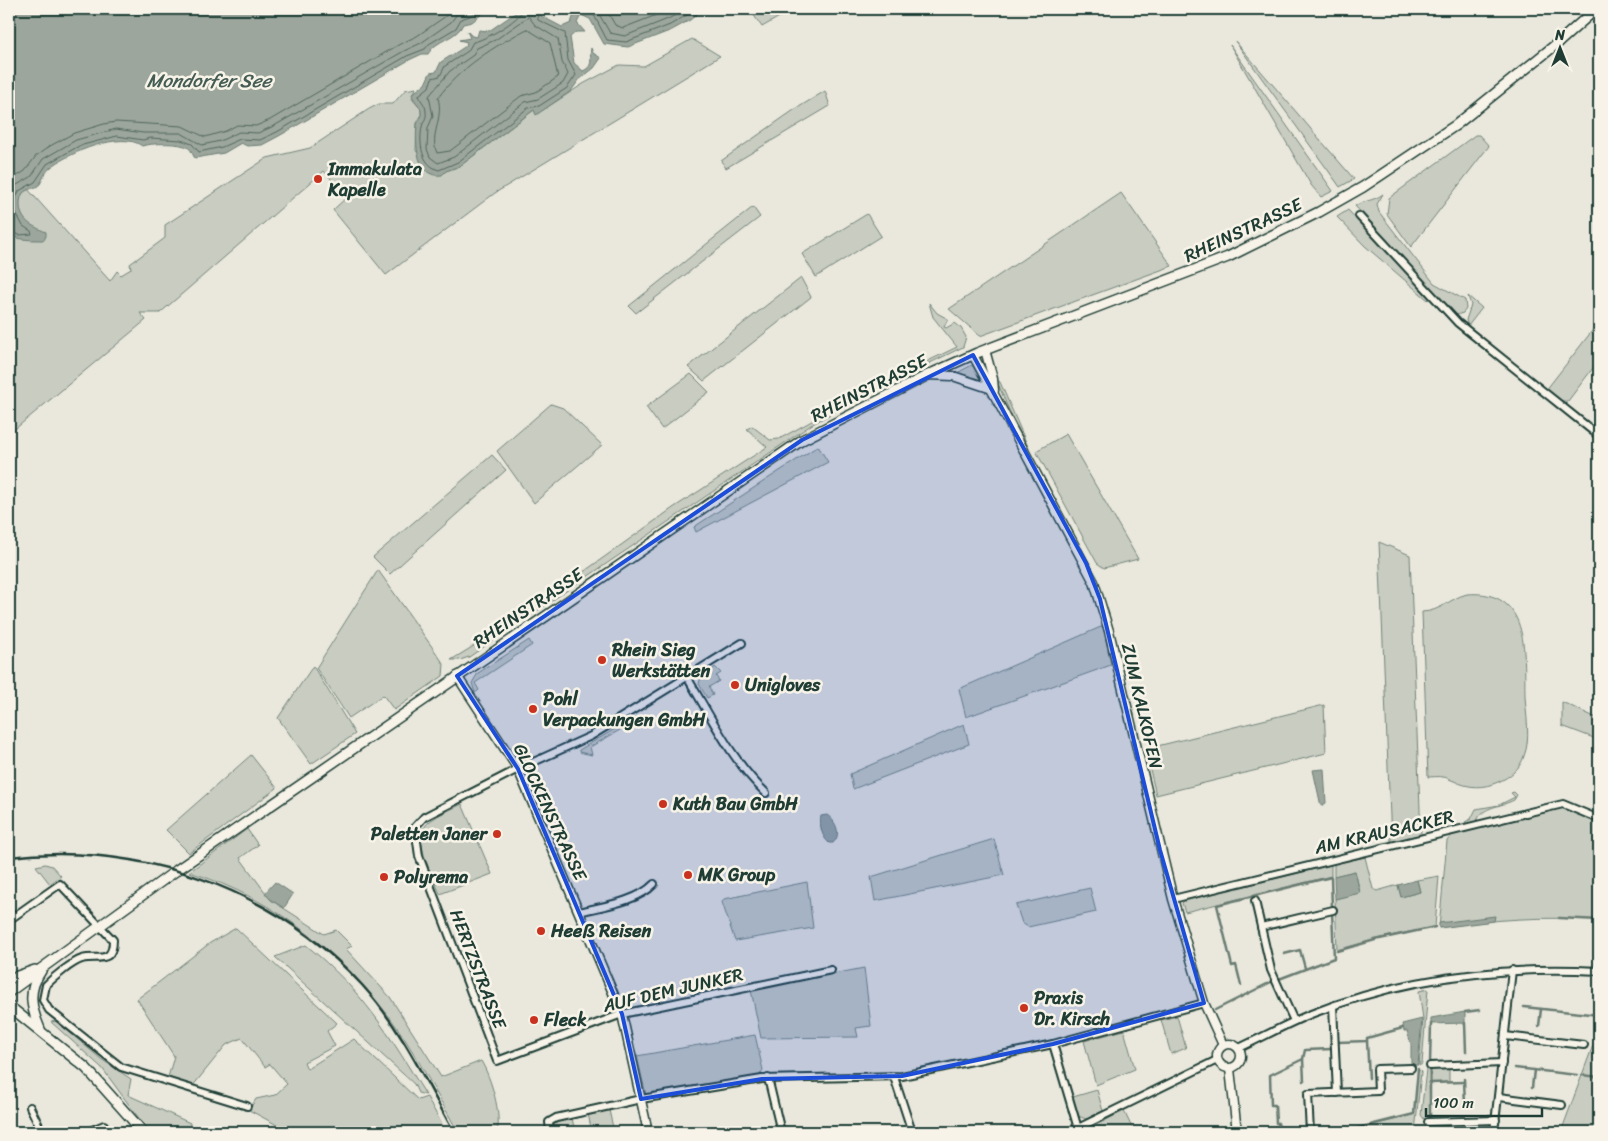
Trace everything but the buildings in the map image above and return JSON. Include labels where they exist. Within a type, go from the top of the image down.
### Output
[{"type":"main road","name":"RHEINSTRASSE","points":[[9,992],[190,861],[802,440],[928,375],[973,355],[1228,257],[1319,212],[1371,182],[1456,125],[1559,42],[1596,9]]},
{"type":"main road","points":[[9,979],[44,967]]},
{"type":"main road","points":[[40,1031],[33,1014],[30,999],[36,978],[44,967]]},
{"type":"main road","points":[[9,1006],[86,1068],[143,1132]]},
{"type":"street","points":[[1359,216],[1458,323],[1599,436]]},
{"type":"street","name":"ZUM KALKOFEN","points":[[985,350],[994,390]]},
{"type":"street","name":"ZUM KALKOFEN","points":[[973,355],[984,378],[994,390],[1026,454],[1086,563],[1100,599],[1173,899],[1204,1003],[1223,1045]]},
{"type":"street","points":[[928,375],[953,376],[994,390]]},
{"type":"street","name":"HERTZSTRASSE","points":[[497,1061],[419,856],[415,832],[416,827],[424,817],[591,736],[742,643]]},
{"type":"street","name":"GLOCKENSTRASSE","points":[[457,676],[518,770],[580,912],[622,1014],[648,1132]]},
{"type":"street","points":[[687,678],[740,764],[750,778],[766,793]]},
{"type":"street","name":"AM KRAUSACKER","points":[[1173,899],[1563,804],[1599,819]]},
{"type":"street","points":[[9,920],[60,884],[113,940],[110,953],[100,959],[81,960],[53,978],[43,992],[44,1000],[49,1010],[121,1067],[247,1106]]},
{"type":"street","points":[[580,912],[635,896],[647,891],[654,884]]},
{"type":"street","points":[[1255,901],[1272,970],[1294,1021]]},
{"type":"street","points":[[1261,927],[1333,910]]},
{"type":"street","name":"AUF DEM JUNKER","points":[[497,1061],[622,1014],[832,970]]},
{"type":"street","points":[[1239,1048],[1294,1021],[1333,1006],[1380,991],[1432,979],[1512,970],[1599,971]]},
{"type":"street","points":[[1494,1132],[1512,970]]},
{"type":"street","points":[[550,1132],[549,1122],[556,1118],[641,1099],[768,1078],[894,1077],[1053,1044],[1204,1003]]},
{"type":"street","points":[[1333,1006],[1337,1093]]},
{"type":"street","points":[[1505,1036],[1584,1045]]},
{"type":"street","points":[[1053,1044],[1078,1130]]},
{"type":"street","points":[[1230,1069],[1222,1067],[1217,1060],[1217,1052],[1223,1045],[1231,1044],[1239,1048]]},
{"type":"street","points":[[1230,1069],[1240,1061],[1239,1048]]},
{"type":"street","points":[[1070,1132],[1078,1130],[1217,1060]]},
{"type":"street","points":[[1430,1066],[1502,1064]]},
{"type":"street","points":[[1310,1132],[1308,1094],[1378,1090],[1377,1069],[1411,1068]]},
{"type":"street","points":[[1230,1069],[1237,1132]]},
{"type":"street","points":[[894,1077],[912,1132]]},
{"type":"street","points":[[768,1078],[780,1132]]},
{"type":"street","points":[[1499,1097],[1562,1105]]},
{"type":"street","points":[[30,1107],[42,1132]]},
{"type":"street","points":[[1428,1122],[1496,1120]]},
{"type":"street","points":[[87,1132],[104,1125]]},
{"type":"highlighted area","points":[[973,355],[1086,563],[1100,599],[1160,850],[1204,1003],[1053,1044],[902,1076],[762,1079],[641,1099],[622,1014],[518,769],[457,676],[802,440]]},
{"type":"shaded area","points":[[761,9],[793,9],[762,27],[753,14]]},
{"type":"shaded area","points":[[692,39],[720,56],[495,193],[386,275],[333,210],[347,197],[324,171],[160,313],[140,313],[146,320],[9,434],[9,168],[110,281],[117,271],[121,275],[131,269],[130,264],[165,238],[165,225],[267,158],[310,148],[369,109],[379,104],[393,104],[405,90],[416,88],[412,98],[421,108],[421,118],[417,123],[416,151],[442,175],[446,171],[460,166],[534,110],[543,110],[583,84],[619,65],[644,66]]},
{"type":"shaded area","points":[[1235,41],[1354,179],[1340,187]]},
{"type":"shaded area","points":[[1230,45],[1333,191],[1321,197],[1311,185]]},
{"type":"shaded area","points":[[825,91],[830,106],[726,168],[721,161],[794,110]]},
{"type":"shaded area","points":[[1475,135],[1479,135],[1489,146],[1411,247],[1387,214],[1389,198]]},
{"type":"shaded area","points":[[1121,193],[1172,266],[980,336],[949,309]]},
{"type":"shaded area","points":[[1383,194],[1377,204],[1379,212],[1434,283],[1465,300],[1466,309],[1463,313],[1456,315],[1355,206]]},
{"type":"shaded area","points":[[753,207],[760,217],[636,313],[629,306]]},
{"type":"shaded area","points":[[1348,210],[1430,298],[1428,300],[1365,246],[1337,217]]},
{"type":"shaded area","points":[[867,214],[881,236],[816,277],[802,254]]},
{"type":"shaded area","points":[[801,278],[811,297],[704,381],[688,367]]},
{"type":"shaded area","points":[[1468,296],[1482,308],[1468,326],[1466,320],[1471,305]]},
{"type":"shaded area","points":[[929,303],[937,313],[948,319],[944,327],[946,328],[955,323],[961,328],[966,337],[963,347],[872,391],[811,425],[469,657],[451,660],[516,620],[673,508],[767,447],[747,429],[752,426],[770,440],[779,439],[870,389],[957,347],[933,317]]},
{"type":"shaded area","points":[[1599,322],[1599,360],[1568,401],[1561,401],[1546,390]]},
{"type":"shaded area","points":[[972,365],[980,380],[957,373]]},
{"type":"shaded area","points":[[691,374],[709,392],[662,429],[646,407]]},
{"type":"shaded area","points":[[996,379],[1000,382],[1029,449],[1014,422]]},
{"type":"shaded area","points":[[551,404],[563,408],[602,445],[534,503],[497,451]]},
{"type":"shaded area","points":[[1066,434],[1138,559],[1104,568],[1097,563],[1036,451]]},
{"type":"shaded area","points":[[818,446],[828,462],[696,532],[694,527]]},
{"type":"shaded area","points":[[492,455],[506,470],[390,574],[373,557]]},
{"type":"shaded area","points":[[1379,542],[1410,555],[1421,835],[1391,842]]},
{"type":"shaded area","points":[[378,570],[444,664],[443,676],[394,710],[383,695],[349,718],[316,668]]},
{"type":"shaded area","points":[[1467,594],[1488,595],[1503,602],[1513,612],[1520,627],[1525,661],[1528,735],[1524,756],[1520,765],[1510,775],[1502,780],[1481,787],[1465,785],[1444,777],[1428,777],[1422,612],[1440,607]]},
{"type":"shaded area","points":[[1103,626],[1111,665],[966,717],[959,689]]},
{"type":"shaded area","points":[[529,640],[532,645],[475,683],[479,690],[475,693],[472,683],[478,673]]},
{"type":"shaded area","points":[[313,666],[355,734],[311,764],[278,718]]},
{"type":"shaded area","points":[[715,667],[721,673],[716,676],[719,681],[709,687],[713,695],[707,698],[699,684],[700,680]]},
{"type":"shaded area","points":[[1562,702],[1599,719],[1599,740],[1562,726]]},
{"type":"shaded area","points":[[1324,705],[1326,753],[1156,795],[1145,749]]},
{"type":"shaded area","points":[[627,722],[631,730],[627,726],[590,747],[592,755],[579,752],[579,750]]},
{"type":"shaded area","points":[[964,724],[969,744],[853,789],[850,774]]},
{"type":"shaded area","points":[[251,755],[277,788],[189,853],[166,830]]},
{"type":"shaded area","points":[[1514,792],[1517,795],[1514,800],[1483,812],[1477,821],[1466,824],[1465,822],[1471,819],[1476,809],[1499,805],[1515,797],[1511,793]]},
{"type":"shaded area","points":[[462,804],[492,874],[440,894],[424,856],[422,836],[424,828],[430,821]]},
{"type":"shaded area","points":[[1565,807],[1599,821],[1599,920],[1519,919],[1439,928],[1447,841],[1452,835]]},
{"type":"shaded area","points":[[247,829],[258,845],[240,858],[271,900],[324,934],[336,930],[352,946],[346,949],[390,997],[441,1077],[481,1061],[495,1096],[498,1116],[497,1132],[458,1132],[403,1036],[383,1008],[336,958],[310,936],[252,898],[221,883],[189,872]]},
{"type":"shaded area","points":[[994,839],[1004,875],[875,901],[871,877]]},
{"type":"shaded area","points":[[1365,857],[1373,889],[1377,891],[1398,885],[1401,897],[1420,892],[1417,880],[1439,876],[1435,927],[1389,936],[1337,950],[1335,899],[1360,892],[1355,871],[1334,876],[1334,864]]},
{"type":"shaded area","points":[[45,864],[52,866],[61,876],[50,884],[36,866]]},
{"type":"shaded area","points":[[1331,865],[1331,876],[1185,912],[1182,903],[1184,901]]},
{"type":"shaded area","points":[[807,882],[813,928],[735,941],[722,902],[724,899]]},
{"type":"shaded area","points":[[1090,888],[1096,912],[1028,927],[1022,923],[1016,905]]},
{"type":"shaded area","points":[[236,928],[337,1023],[327,1031],[335,1046],[304,1062],[307,1069],[354,1039],[418,1100],[427,1097],[446,1132],[290,1132],[249,1110],[256,1099],[275,1095],[287,1084],[270,1064],[265,1067],[242,1038],[226,1045],[192,1087],[167,1081],[174,1056],[137,999],[210,943]]},
{"type":"shaded area","points":[[306,945],[344,980],[374,1014],[426,1095],[418,1093],[414,1084],[275,957]]},
{"type":"shaded area","points":[[864,968],[871,1026],[856,1028],[858,1037],[761,1038],[751,990]]},
{"type":"shaded area","points":[[1428,989],[1422,1064],[1419,1066],[1423,1019],[1419,991]]},
{"type":"shaded area","points":[[1177,1016],[1186,1048],[1171,1054],[1161,1020]]},
{"type":"shaded area","points":[[56,1021],[101,1059],[131,1079],[128,1095],[190,1123],[189,1132],[149,1132],[102,1068],[51,1022]]},
{"type":"shaded area","points":[[1599,1029],[1599,1132],[1561,1132]]},
{"type":"shaded area","points":[[1124,1030],[1135,1069],[1096,1085],[1084,1041]]},
{"type":"shaded area","points":[[755,1035],[763,1070],[759,1076],[646,1095],[637,1056]]},
{"type":"shaded area","points":[[1449,1068],[1449,1082],[1431,1083],[1431,1069]]},
{"type":"shaded area","points":[[1418,1069],[1421,1072],[1415,1132],[1345,1132],[1414,1115]]},
{"type":"shaded area","points":[[1426,1069],[1429,1069],[1430,1120],[1424,1119],[1421,1115]]},
{"type":"shaded area","points":[[1097,1090],[1103,1111],[1086,1119],[1078,1116],[1073,1097]]},
{"type":"shaded area","points":[[609,1110],[614,1132],[592,1132],[588,1114]]},
{"type":"shaded area","points":[[1124,1111],[1134,1132],[1087,1132],[1088,1129]]},
{"type":"shaded area","points":[[572,1118],[575,1132],[553,1132],[554,1123]]},
{"type":"water","name":"Mondorfer See","points":[[9,9],[488,9],[472,22],[463,24],[456,33],[436,45],[428,54],[422,54],[409,60],[262,145],[247,146],[241,143],[224,153],[195,158],[189,148],[185,146],[158,144],[142,146],[133,142],[122,141],[95,145],[69,156],[50,168],[40,184],[25,191],[21,198],[22,215],[32,225],[46,232],[44,240],[17,238],[9,235]]},
{"type":"water","points":[[521,9],[540,9],[541,16],[562,27],[571,23],[576,9],[703,9],[690,20],[672,30],[628,47],[604,44],[590,19],[581,15],[577,23],[585,32],[576,32],[570,37],[574,63],[583,71],[587,69],[590,64],[591,48],[593,53],[601,58],[594,68],[579,80],[571,91],[536,115],[534,110],[531,112],[460,166],[446,171],[442,175],[433,175],[422,165],[419,158],[416,141],[417,125],[421,111],[412,94],[425,84],[430,73],[436,72],[441,62],[466,46],[467,42],[459,40],[470,38],[467,31],[472,36],[477,37],[479,30],[489,31]]},
{"type":"water","points":[[1324,769],[1326,803],[1321,806],[1313,770]]},
{"type":"water","points":[[827,815],[837,828],[836,840],[833,843],[827,841],[821,827],[821,816]]},
{"type":"water","points":[[1355,871],[1360,893],[1335,899],[1334,876]]},
{"type":"water","points":[[1417,880],[1420,892],[1401,897],[1398,885]]},
{"type":"water","points":[[275,882],[293,894],[284,908],[271,900],[265,893]]},
{"type":"water","points":[[1495,916],[1494,921],[1439,928],[1439,923]]},
{"type":"water","points":[[1465,1012],[1465,1023],[1431,1024],[1431,1018]]},
{"type":"water","points":[[1422,1019],[1418,1065],[1411,1065],[1411,1044],[1407,1031],[1404,1031],[1402,1024]]},
{"type":"waterway","points":[[1241,985],[1236,965],[1232,966],[1217,905],[1331,877],[1332,908]]},
{"type":"waterway","points":[[1279,979],[1334,958],[1332,911]]},
{"type":"waterway","points":[[1559,918],[1599,920]]},
{"type":"waterway","points":[[1337,951],[1375,940],[1435,927]]},
{"type":"waterway","points":[[1284,954],[1300,950],[1305,968]]},
{"type":"waterway","points":[[1215,1010],[1273,981]]},
{"type":"waterway","points":[[1524,1007],[1599,1015]]},
{"type":"waterway","points":[[1539,1026],[1541,1009]]},
{"type":"waterway","points":[[1465,1012],[1480,1010]]},
{"type":"waterway","points":[[1465,1023],[1466,1052]]},
{"type":"waterway","points":[[1430,1063],[1431,1024]]},
{"type":"waterway","points":[[1338,1042],[1367,1041],[1367,1038],[1403,1028]]},
{"type":"waterway","points":[[1367,1041],[1369,1078]]},
{"type":"waterway","points":[[1304,1081],[1303,1059],[1305,1050],[1332,1049]]},
{"type":"waterway","points":[[1279,1128],[1278,1123],[1276,1123],[1275,1105],[1271,1105],[1270,1075],[1303,1059]]},
{"type":"waterway","points":[[1515,1068],[1577,1075]]},
{"type":"waterway","points":[[1342,1132],[1414,1114],[1418,1069]]},
{"type":"waterway","points":[[1430,1069],[1430,1117]]},
{"type":"waterway","points":[[1532,1088],[1534,1070]]},
{"type":"waterway","points":[[1582,1075],[1599,1077]]},
{"type":"waterway","points":[[1464,1079],[1465,1106]]},
{"type":"waterway","points":[[1430,1083],[1464,1082]]},
{"type":"waterway","points":[[1508,1130],[1532,1132]]},
{"type":"railway","points":[[9,857],[58,854],[107,857],[155,865],[201,879],[245,897],[287,922],[326,951],[362,985],[376,1002],[401,1037],[454,1132]]},
{"type":"place","name":"Immakulata Kapelle","points":[[318,179]]},
{"type":"place","name":"Rhein Sieg Werkstätten","points":[[602,660]]},
{"type":"place","name":"Unigloves","points":[[735,685]]},
{"type":"place","name":"Pohl Verpackungen GmbH","points":[[533,709]]},
{"type":"place","name":"Kuth Bau GmbH","points":[[663,804]]},
{"type":"place","name":"Paletten Janer","points":[[497,834]]},
{"type":"place","name":"MK Group","points":[[688,875]]},
{"type":"place","name":"Polyrema","points":[[384,877]]},
{"type":"place","name":"Heeß Reisen","points":[[541,931]]},
{"type":"place","name":"Praxis Dr. Kirsch","points":[[1024,1008]]},
{"type":"place","name":"Fleck","points":[[534,1020]]}]
